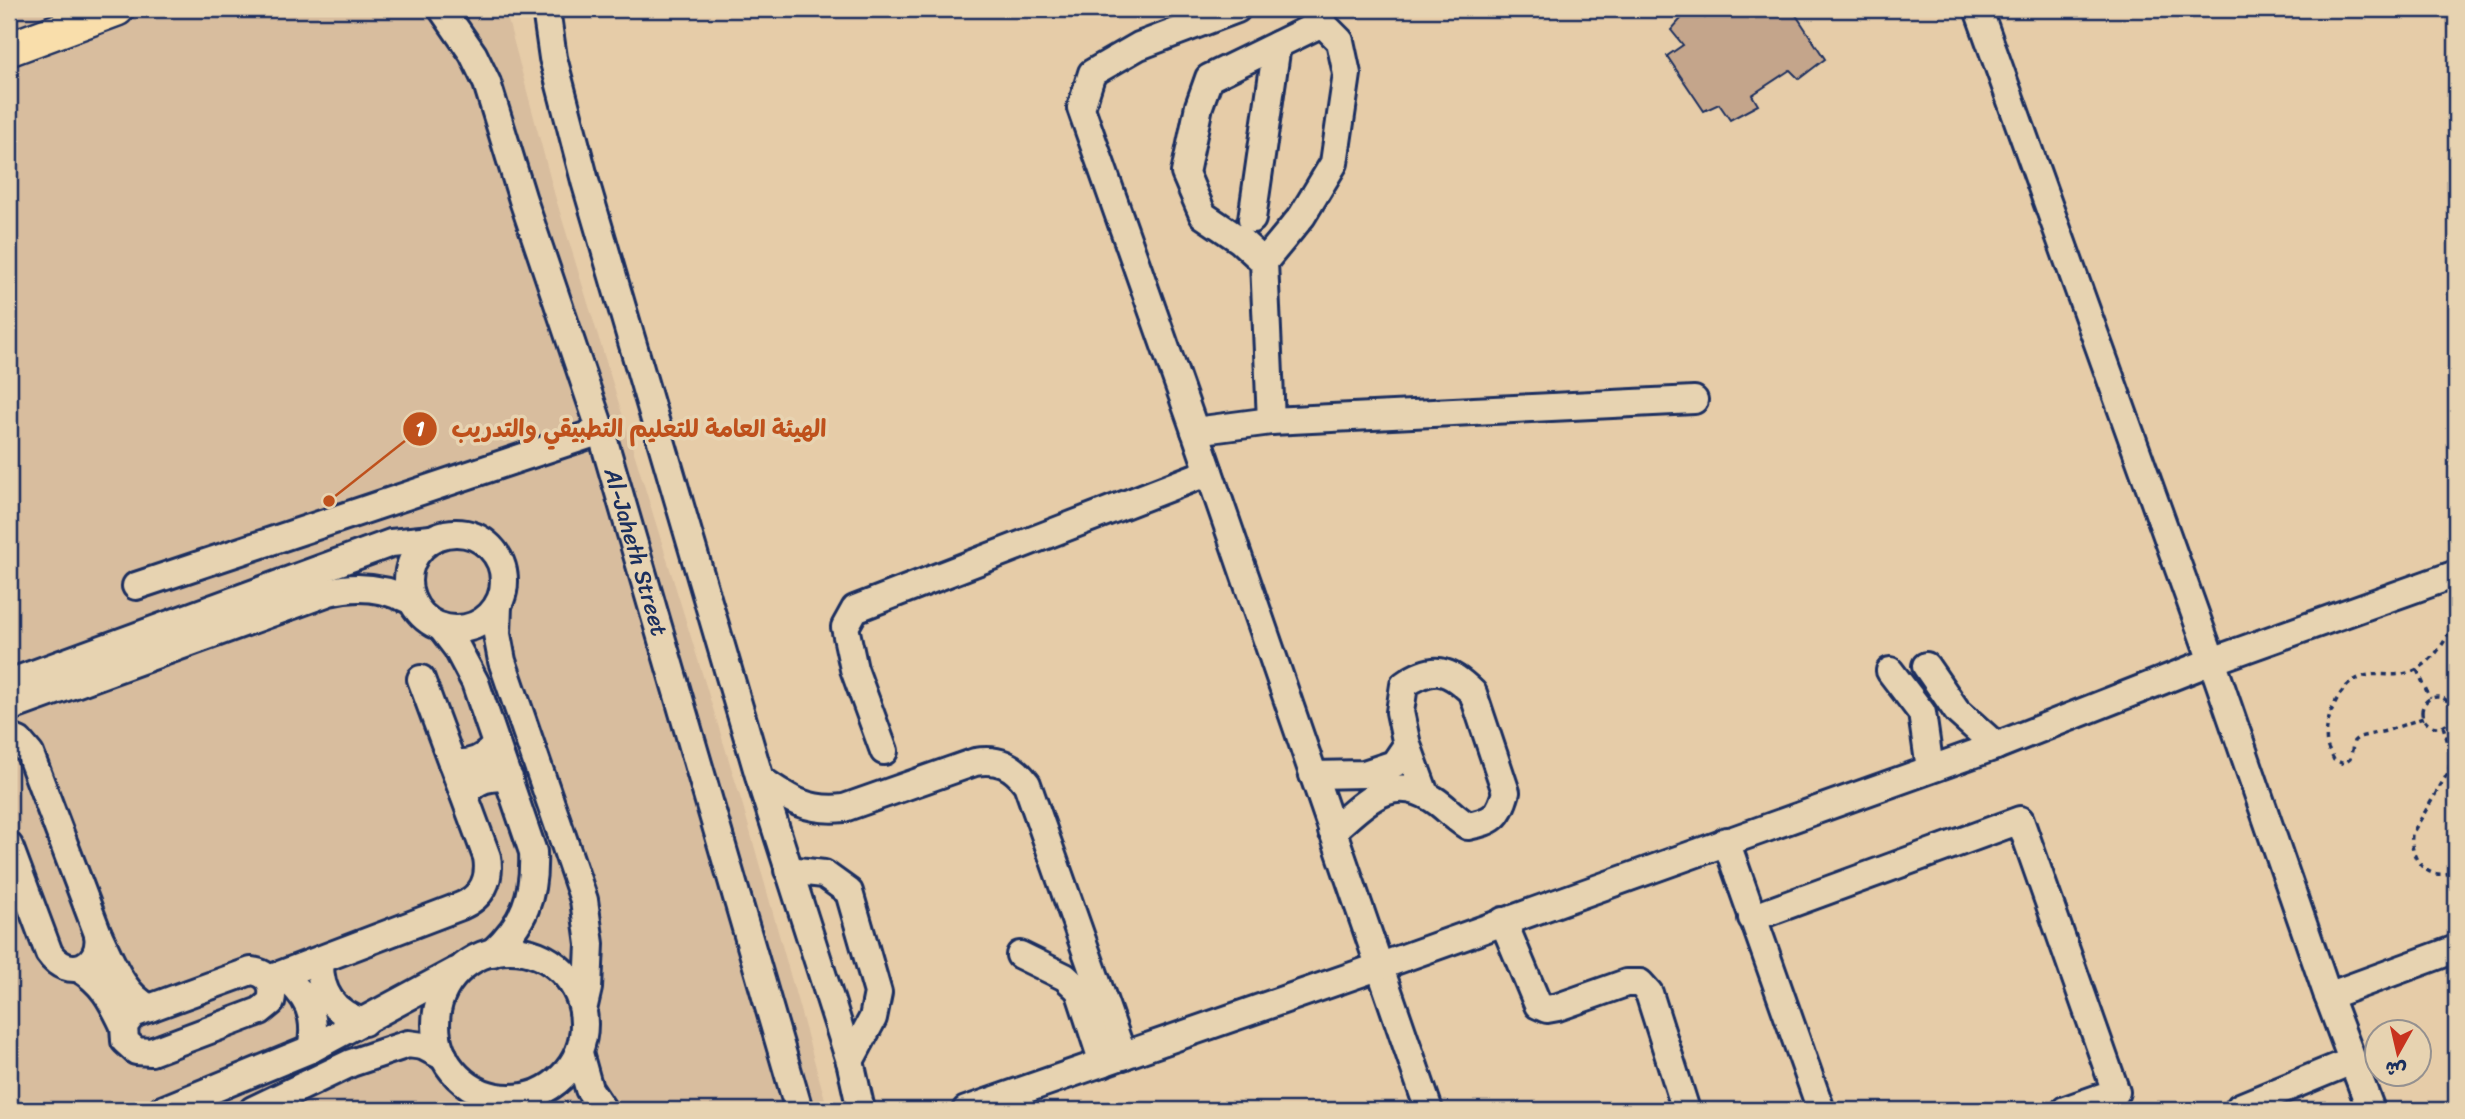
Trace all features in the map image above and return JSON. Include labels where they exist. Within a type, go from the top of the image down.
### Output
[{"type":"main road","points":[[9,49],[117,9]]},
{"type":"street","name":"Al-Jaheth Street","points":[[442,9],[473,54],[486,83],[601,431],[799,1110]]},
{"type":"street","points":[[546,9],[553,58],[585,181],[760,779],[850,1061],[861,1110]]},
{"type":"street","points":[[1237,9],[1139,46],[1093,73],[1081,108],[1429,1110]]},
{"type":"street","points":[[1978,9],[2212,662],[2328,996],[2371,1110]]},
{"type":"street","points":[[1264,262],[1240,240],[1203,215],[1185,173],[1199,106],[1209,78],[1322,23],[1340,41],[1347,74],[1334,163],[1302,216],[1264,262],[1271,421]]},
{"type":"street","points":[[1252,219],[1278,45]]},
{"type":"street","points":[[1214,222],[1302,216]]},
{"type":"street","points":[[1195,431],[1271,421],[1694,401]]},
{"type":"street","points":[[136,586],[601,431]]},
{"type":"street","points":[[884,751],[854,669],[845,628],[855,608],[1209,472]]},
{"type":"street","points":[[9,683],[391,543],[430,539],[458,532],[485,542],[502,564],[503,585],[498,605],[497,634],[504,668],[584,900],[590,944],[588,988],[583,1010],[583,1039],[579,1053],[570,1068],[542,1091],[525,1097],[507,1098]]},
{"type":"street","points":[[430,539],[419,548],[410,566],[407,587],[411,601],[419,612],[441,627],[454,629],[479,624],[498,605]]},
{"type":"street","points":[[966,1110],[1378,967],[1996,746],[2212,662],[2456,574]]},
{"type":"street","points":[[150,1008],[137,1001],[127,989],[98,934],[30,754],[27,727],[19,703],[329,592],[349,587],[371,587],[398,594],[411,601]]},
{"type":"street","points":[[441,627],[470,670],[533,852],[534,875],[522,918],[509,937],[492,953]]},
{"type":"street","points":[[1926,666],[1957,711],[1996,746]]},
{"type":"street","points":[[1332,831],[1372,797],[1387,790],[1414,788],[1435,800],[1451,816],[1468,826],[1490,821],[1502,808],[1506,792],[1473,693],[1461,681],[1443,671],[1421,673],[1404,685],[1400,712],[1425,794]]},
{"type":"street","points":[[1890,671],[1922,713],[1930,769]]},
{"type":"street","points":[[275,977],[461,906],[478,895],[484,887],[489,867],[421,679]]},
{"type":"street","points":[[9,737],[19,741],[30,754]]},
{"type":"street","points":[[452,764],[479,760],[496,744]]},
{"type":"street","points":[[1313,775],[1364,774],[1394,764],[1408,745]]},
{"type":"street","points":[[760,779],[802,805],[830,809],[844,808],[975,762],[987,760],[1010,766],[1027,784],[1094,971],[1113,1059]]},
{"type":"street","points":[[464,794],[482,779],[500,776],[509,778]]},
{"type":"street","points":[[1752,918],[2020,820],[2116,1092],[2065,1110]]},
{"type":"street","points":[[1726,841],[1821,1110]]},
{"type":"street","points":[[9,846],[49,953],[61,966],[78,968],[99,982],[124,1026]]},
{"type":"street","points":[[788,870],[824,874],[849,892],[878,993],[873,1018],[850,1061]]},
{"type":"street","points":[[1503,921],[1538,1005],[1547,1009],[1558,1007],[1626,983],[1640,984],[1649,993],[1685,1107],[1680,1110]]},
{"type":"street","points":[[78,968],[93,959],[99,942],[98,934]]},
{"type":"street","points":[[1094,971],[1025,948],[1079,990],[1113,1059]]},
{"type":"street","points":[[2328,996],[2456,948]]},
{"type":"street","points":[[162,1110],[311,1049],[492,953],[512,950],[532,954],[550,962],[565,975],[577,991],[583,1010]]},
{"type":"street","points":[[320,960],[323,988],[329,1000],[338,1011],[364,1022]]},
{"type":"street","points":[[464,966],[443,992],[438,1008],[438,1042],[444,1057],[455,1073],[470,1086],[488,1095],[507,1098],[539,1110]]},
{"type":"street","points":[[275,977],[271,1002],[260,1012],[151,1052],[144,1053],[130,1047],[123,1034],[124,1026],[133,1014],[245,972],[258,972],[275,977],[293,984],[303,994],[314,1021],[311,1049]]},
{"type":"street","points":[[253,1110],[351,1063],[408,1044],[423,1046],[444,1057]]},
{"type":"street","points":[[579,1053],[589,1088],[603,1110]]},
{"type":"street","points":[[2238,1110],[2352,1061]]},
{"type":"path","points":[[2423,718],[2386,732],[2360,737],[2354,741],[2350,759],[2344,764],[2334,760],[2327,744],[2332,705],[2350,683],[2361,676],[2396,677],[2417,670],[2428,662],[2445,642],[2456,622]]},
{"type":"path","points":[[2417,670],[2430,698]]},
{"type":"path","points":[[2439,697],[2454,708],[2449,722],[2443,726],[2435,727],[2423,718],[2422,710],[2430,698],[2439,697]]},
{"type":"path","points":[[2443,726],[2451,753],[2449,771],[2412,834],[2411,845],[2413,855],[2423,868],[2442,875],[2456,871]]},
{"type":"shaded area","points":[[9,9],[505,9],[555,196],[743,806],[828,1110],[9,1110]]},
{"type":"building","points":[[1695,9],[1705,18],[1717,9],[1792,9],[1825,59],[1799,79],[1790,70],[1752,95],[1758,105],[1730,120],[1719,104],[1704,111],[1667,56],[1683,45],[1671,30],[1686,13]]},
{"type":"place","name":"الهيئة العامة للتعليم التطبيقي والتدريب","points":[[329,501]]}]
